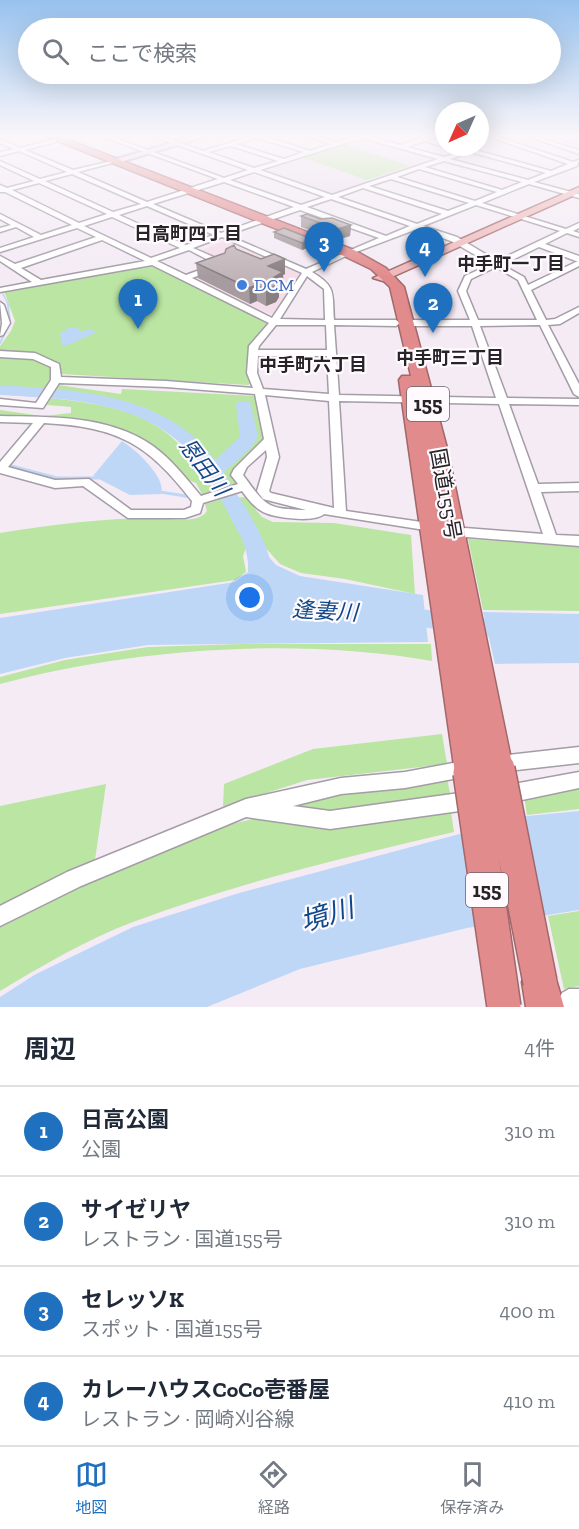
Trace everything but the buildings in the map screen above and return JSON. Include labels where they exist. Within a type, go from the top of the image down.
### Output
[{"type":"highway","points":[[166,183],[346,254],[383,276]]},
{"type":"highway","name":"国道155号","points":[[383,276],[397,287],[401,323],[419,399],[439,533],[483,766],[504,1007]]},
{"type":"highway","name":"国道155号","points":[[483,766],[558,997]]},
{"type":"main road","points":[[383,276],[576,193]]},
{"type":"street","points":[[2,189],[30,183]]},
{"type":"street","points":[[43,183],[222,264],[186,278]]},
{"type":"street","points":[[98,183],[306,272],[321,280],[328,289],[340,514]]},
{"type":"street","points":[[0,250],[209,183]]},
{"type":"street","points":[[232,183],[385,238]]},
{"type":"street","points":[[293,183],[417,225],[459,242],[521,279],[579,394]]},
{"type":"street","points":[[2,289],[154,262],[372,183]]},
{"type":"street","points":[[411,183],[579,235]]},
{"type":"street","points":[[472,183],[502,192]]},
{"type":"street","points":[[525,183],[417,225],[306,272],[274,321],[254,346],[252,373],[259,392],[273,457],[263,491],[267,496],[340,514],[439,533],[465,532],[579,541]]},
{"type":"street","points":[[532,183],[576,193]]},
{"type":"street","points":[[363,186],[447,213]]},
{"type":"street","points":[[2,189],[274,321],[543,323],[558,322],[579,310]]},
{"type":"street","points":[[0,216],[40,237]]},
{"type":"street","points":[[0,230],[17,225]]},
{"type":"street","points":[[552,540],[462,291],[463,284],[468,278],[579,225]]},
{"type":"street","points":[[15,267],[104,237]]},
{"type":"street","points":[[538,244],[579,261]]},
{"type":"street","points":[[0,258],[38,282]]},
{"type":"street","points":[[526,289],[579,261]]},
{"type":"street","points":[[0,305],[6,323],[0,333]]},
{"type":"street","points":[[568,316],[579,324]]},
{"type":"street","points":[[255,353],[331,353]]},
{"type":"street","points":[[0,354],[35,356],[56,366],[55,382],[39,406],[0,402]]},
{"type":"street","points":[[55,382],[166,384],[335,398],[579,402]]},
{"type":"street","points":[[0,419],[40,421],[106,427],[146,446],[164,461],[198,501],[199,506],[192,513],[129,514],[85,482],[55,484],[2,466],[40,421]]},
{"type":"street","points":[[270,436],[237,475],[259,505],[273,513],[340,514]]},
{"type":"street","points":[[198,501],[245,486]]},
{"type":"street","points":[[534,488],[579,487]]},
{"type":"street","points":[[0,916],[74,879],[246,808],[341,786],[405,780],[483,766],[579,755]]},
{"type":"street","points":[[246,808],[330,820],[448,806],[579,780]]},
{"type":"shaded area","points":[[299,183],[368,183],[333,195]]},
{"type":"shaded area","points":[[225,241],[300,272],[275,316],[192,278],[225,264],[199,251]]},
{"type":"green space","points":[[154,265],[269,322],[250,350],[247,365],[253,382],[248,385],[61,374],[51,379],[46,390],[0,386],[0,346],[15,321],[4,291]]},
{"type":"green space","points":[[58,385],[121,394],[122,389],[256,396],[263,424],[263,439],[254,452],[233,472],[240,484],[230,487],[223,476],[225,470],[250,447],[255,435],[248,402],[240,403],[242,440],[216,466],[183,430],[164,418],[125,402],[54,390]]},
{"type":"green space","points":[[51,398],[105,406],[128,412],[147,421],[165,432],[182,447],[215,492],[203,496],[196,483],[183,478],[107,426],[0,415],[0,410],[42,416],[71,413],[71,407],[47,405]]},
{"type":"green space","points":[[245,497],[262,517],[273,522],[334,523],[411,535],[415,594],[345,579],[301,573],[280,564],[255,536],[233,498]]},
{"type":"green space","points":[[222,499],[248,543],[243,556],[246,572],[235,580],[0,614],[0,533],[115,519],[197,518],[207,511],[205,504]]},
{"type":"green space","points":[[468,539],[579,546],[579,611],[483,610]]},
{"type":"green space","points":[[242,644],[431,644],[432,661],[326,649],[215,650],[105,662],[0,684],[0,677],[65,660],[148,647]]},
{"type":"green space","points":[[442,734],[447,764],[307,780],[223,807],[224,784],[313,749]]},
{"type":"green space","points":[[447,778],[451,799],[329,814],[284,806],[285,801]]},
{"type":"green space","points":[[106,784],[95,860],[0,905],[0,806]]},
{"type":"green space","points":[[579,787],[579,809],[527,815],[524,796]]},
{"type":"green space","points":[[451,812],[454,832],[292,872],[172,908],[99,936],[0,991],[0,926],[84,884],[224,826],[261,817],[330,829]]},
{"type":"green space","points":[[579,911],[579,986],[564,989],[548,916]]},
{"type":"water","points":[[68,328],[78,328],[80,332],[90,329],[97,332],[68,345],[62,345],[60,334]]},
{"type":"water","points":[[122,441],[142,457],[155,472],[162,487],[161,494],[130,495],[93,476]]},
{"type":"water","points":[[259,546],[276,565],[300,576],[423,595],[428,642],[148,645],[65,658],[0,674],[0,618],[235,582],[248,572],[248,547]]},
{"type":"water","points":[[483,612],[579,614],[579,663],[495,664]]},
{"type":"water","name":"境川","points":[[579,811],[579,910],[467,928],[300,969],[207,1007],[0,1007],[0,997],[36,974],[133,927],[239,893],[527,816]]},
{"type":"waterway","points":[[0,288],[9,306]]},
{"type":"waterway","points":[[0,343],[10,323],[8,305]]},
{"type":"waterway","name":"恩田川","points":[[0,390],[80,397],[133,409],[157,419],[179,433],[199,452],[213,472]]},
{"type":"waterway","points":[[213,472],[243,446],[249,437],[244,418],[244,405]]},
{"type":"waterway","points":[[0,463],[57,478],[98,478]]},
{"type":"waterway","name":"恩田川","points":[[213,472],[256,548],[261,572]]},
{"type":"waterway","points":[[160,492],[192,497]]},
{"type":"waterway","points":[[216,498],[227,498]]},
{"type":"waterway","name":"逢妻川","points":[[400,615],[513,631]]},
{"type":"place","name":"セレッソK","points":[[324,272]]},
{"type":"place","name":"カレーハウスCoCo壱番屋","points":[[425,277]]},
{"type":"place","name":"DCM","points":[[242,285]]},
{"type":"place","name":"日高公園","points":[[138,329]]},
{"type":"place","name":"サイゼリヤ","points":[[433,333]]},
{"type":"district","name":"日高町四丁目","points":[[188,234]]},
{"type":"district","name":"中手町一丁目","points":[[511,264]]},
{"type":"district","name":"中手町三丁目","points":[[450,358]]},
{"type":"district","name":"中手町六丁目","points":[[313,365]]}]
